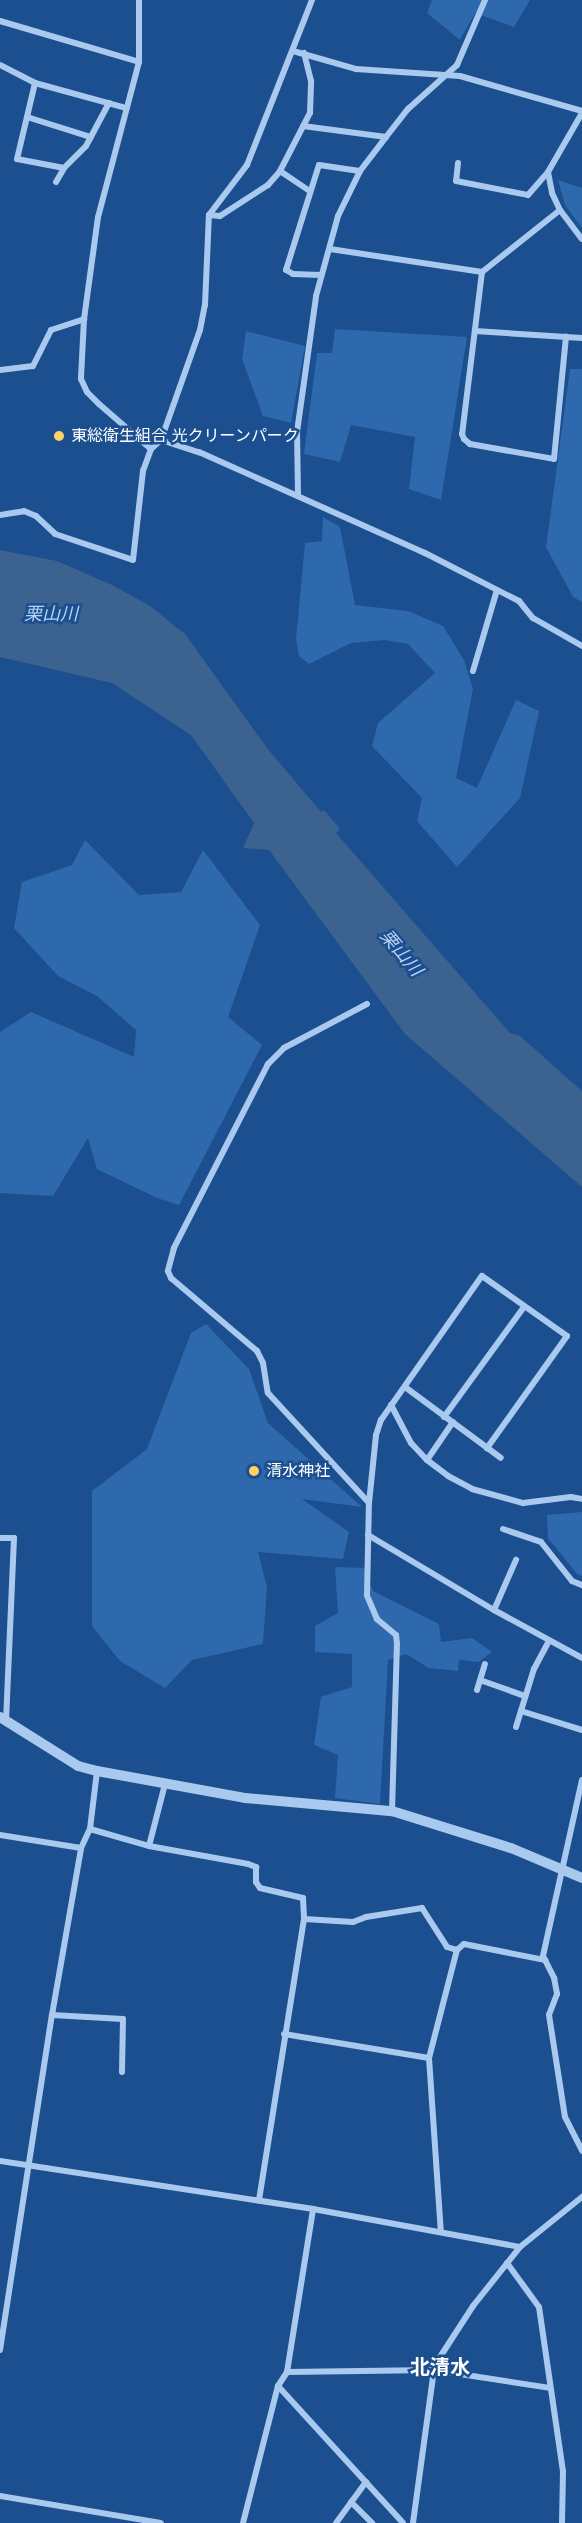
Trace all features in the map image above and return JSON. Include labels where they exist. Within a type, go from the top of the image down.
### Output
[{"type":"street","points":[[139,0],[139,62],[98,217],[84,319],[81,378],[87,392],[151,449]]},
{"type":"street","points":[[0,515],[24,511],[36,516],[55,534],[134,560],[143,471],[151,449],[161,440],[200,330],[206,305],[210,215],[247,165],[312,0]]},
{"type":"street","points":[[298,495],[297,432],[321,275],[338,216],[360,171],[408,109],[457,65],[485,0]]},
{"type":"street","points":[[0,21],[139,62]]},
{"type":"street","points":[[293,51],[356,69],[447,74],[582,112],[548,172],[528,195],[456,181],[458,163]]},
{"type":"street","points":[[210,215],[220,216],[268,185],[280,171],[310,113],[311,81],[304,53]]},
{"type":"street","points":[[0,65],[35,83],[126,108]]},
{"type":"street","points":[[35,83],[17,159],[64,168]]},
{"type":"street","points":[[56,182],[64,168],[86,146],[109,103]]},
{"type":"street","points":[[27,117],[91,137]]},
{"type":"street","points":[[303,126],[386,137]]},
{"type":"street","points":[[321,275],[293,274],[286,270],[319,165],[360,171]]},
{"type":"street","points":[[280,171],[310,191]]},
{"type":"street","points":[[548,172],[552,193],[560,210],[582,239]]},
{"type":"street","points":[[560,210],[482,272],[462,434],[464,439],[470,444],[554,459],[566,336]]},
{"type":"street","points":[[330,249],[482,272]]},
{"type":"street","points":[[0,370],[33,366],[51,330],[84,319]]},
{"type":"street","points":[[475,331],[582,338]]},
{"type":"street","points":[[161,440],[199,452],[425,553],[519,601],[533,618],[582,646]]},
{"type":"street","points":[[473,671],[497,590]]},
{"type":"street","points":[[367,1004],[284,1048],[268,1064],[174,1248],[168,1271],[171,1278],[256,1351],[263,1363],[268,1393],[369,1503]]},
{"type":"street","points":[[392,1811],[396,1635],[377,1619],[367,1595],[369,1503],[376,1435],[381,1420],[391,1405],[482,1276],[567,1336],[487,1448]]},
{"type":"street","points":[[444,1417],[524,1307]]},
{"type":"street","points":[[405,1387],[501,1458]]},
{"type":"street","points":[[391,1405],[411,1443],[427,1460],[448,1476],[472,1488],[523,1503],[571,1497],[582,1499]]},
{"type":"street","points":[[427,1460],[453,1422]]},
{"type":"street","points":[[504,1529],[541,1542],[572,1581],[582,1585]]},
{"type":"street","points":[[368,1536],[582,1658]]},
{"type":"street","points":[[0,1538],[14,1538],[3,1718],[78,1766],[245,1798],[392,1811],[512,1848],[582,1878]]},
{"type":"street","points":[[495,1610],[516,1560]]},
{"type":"street","points":[[516,1727],[534,1669],[549,1641]]},
{"type":"street","points":[[477,1690],[485,1664]]},
{"type":"street","points":[[480,1680],[525,1696]]},
{"type":"street","points":[[520,1711],[582,1730]]},
{"type":"street","points":[[0,2350],[52,2015],[81,1848],[90,1829],[97,1771]]},
{"type":"street","points":[[582,1780],[543,1956],[554,1978],[557,1994],[549,2015],[566,2117],[582,2151]]},
{"type":"street","points":[[148,1846],[165,1784]]},
{"type":"street","points":[[90,1829],[148,1846],[256,1867],[256,1882],[260,1888],[303,1898],[304,1919],[259,2200]]},
{"type":"street","points":[[0,1835],[81,1848]]},
{"type":"street","points":[[304,1919],[353,1922],[366,1917],[422,1908],[447,1947],[457,1950]]},
{"type":"street","points":[[441,2232],[429,2058],[457,1950],[464,1944],[545,1960]]},
{"type":"street","points":[[52,2015],[123,2019],[122,2072]]},
{"type":"street","points":[[284,2034],[429,2058]]},
{"type":"street","points":[[0,2161],[314,2209],[520,2247]]},
{"type":"street","points":[[413,2523],[434,2370],[451,2336],[520,2247],[582,2197]]},
{"type":"street","points":[[243,2523],[278,2386],[286,2372],[314,2209]]},
{"type":"street","points":[[507,2263],[539,2307],[563,2471],[562,2523]]},
{"type":"street","points":[[286,2372],[434,2370],[550,2388]]},
{"type":"street","points":[[278,2386],[403,2523]]},
{"type":"street","points":[[336,2523],[366,2482]]},
{"type":"street","points":[[0,2496],[161,2523]]},
{"type":"street","points":[[351,2502],[372,2523]]},
{"type":"shaded area","points":[[432,0],[530,0],[514,27],[475,13],[460,40],[427,13]]},
{"type":"shaded area","points":[[558,180],[582,188],[582,228],[565,205]]},
{"type":"shaded area","points":[[335,329],[467,337],[441,500],[409,489],[415,437],[351,425],[340,462],[304,454],[317,353],[332,353]]},
{"type":"shaded area","points":[[246,331],[305,346],[291,423],[263,416],[242,359]]},
{"type":"shaded area","points":[[570,369],[582,369],[582,602],[573,597],[546,547]]},
{"type":"shaded area","points":[[323,517],[340,527],[355,605],[408,611],[443,626],[464,660],[473,689],[456,778],[477,788],[516,700],[539,711],[520,798],[457,867],[417,821],[422,798],[372,746],[378,723],[435,673],[408,644],[385,640],[351,643],[309,664],[299,656],[296,639],[305,543],[322,541]]},
{"type":"shaded area","points":[[85,840],[139,895],[181,892],[203,850],[260,925],[228,1017],[262,1045],[179,1205],[157,1198],[97,1169],[88,1138],[53,1196],[0,1193],[0,1032],[31,1012],[134,1057],[136,1030],[97,996],[58,976],[14,928],[22,882],[72,865]]},
{"type":"shaded area","points":[[206,1324],[249,1369],[268,1423],[362,1507],[302,1499],[349,1532],[343,1559],[258,1552],[267,1587],[263,1644],[192,1660],[165,1688],[120,1661],[92,1626],[92,1491],[147,1449],[191,1333]]},
{"type":"shaded area","points":[[582,1512],[582,1576],[577,1574],[548,1538],[547,1515]]},
{"type":"shaded area","points":[[335,1567],[364,1568],[373,1591],[439,1624],[441,1642],[472,1638],[492,1652],[479,1662],[459,1660],[458,1671],[429,1668],[406,1654],[388,1660],[380,1804],[335,1798],[338,1755],[314,1745],[321,1697],[352,1687],[352,1654],[315,1652],[315,1626],[338,1613]]},
{"type":"water","name":"栗山川","points":[[0,550],[57,561],[112,585],[150,606],[185,634],[267,748],[321,812],[324,810],[340,829],[336,833],[510,1033],[520,1036],[582,1091],[582,1187],[405,1034],[269,850],[243,848],[254,823],[191,735],[112,683],[0,657]]},
{"type":"place","name":"東総衛生組合 光クリーンパーク","points":[[59,436]]},
{"type":"place","name":"清水神社","points":[[254,1471]]},
{"type":"district","name":"北清水","points":[[440,2367]]}]
